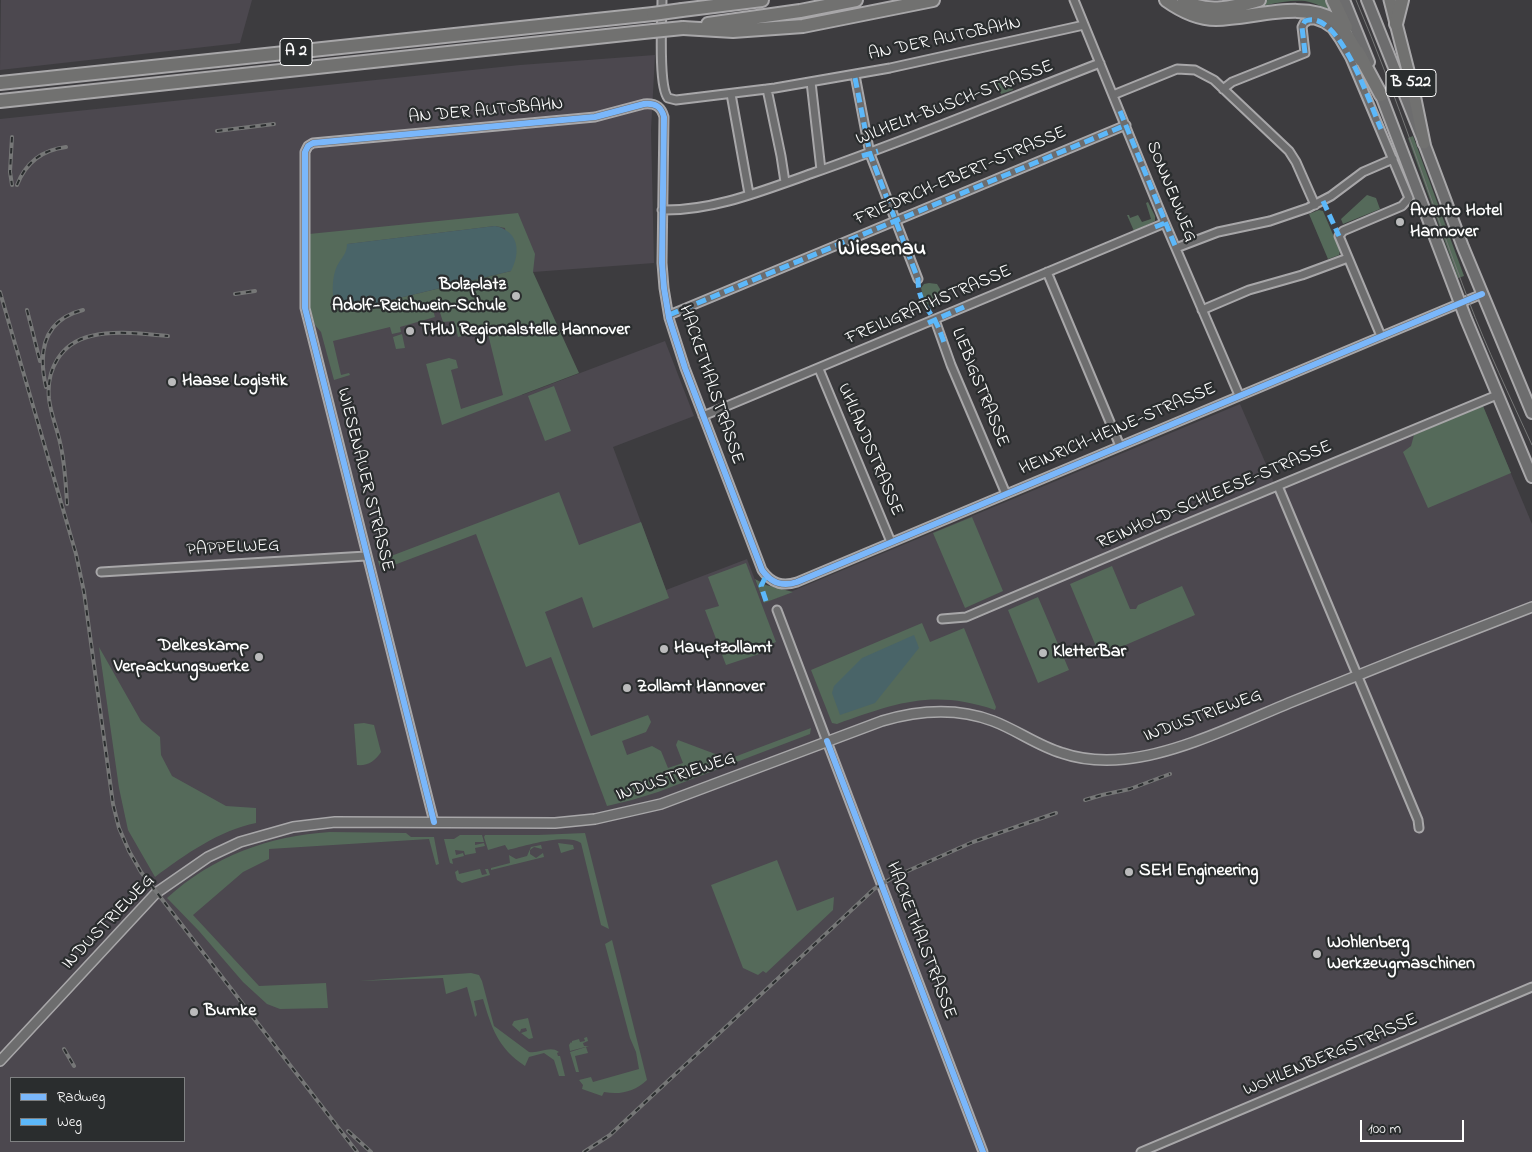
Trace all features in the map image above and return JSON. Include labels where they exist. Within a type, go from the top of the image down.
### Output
[{"type":"highway","points":[[728,5],[745,0]]},
{"type":"highway","name":"A 2","points":[[0,83],[653,14],[762,0]]},
{"type":"highway","name":"A 2","points":[[0,101],[683,28],[800,11],[856,0]]},
{"type":"highway","points":[[683,28],[733,31],[803,26],[933,0]]},
{"type":"highway","points":[[1166,0],[1189,14],[1214,19],[1229,18],[1283,5],[1297,4],[1318,9],[1337,22],[1381,96]]},
{"type":"highway","points":[[1184,0],[1197,7],[1208,9],[1228,7],[1259,0]]},
{"type":"highway","points":[[1333,0],[1361,60]]},
{"type":"highway","name":"B 522","points":[[1390,0],[1414,94],[1424,143]]},
{"type":"highway","points":[[1396,24],[1402,0]]},
{"type":"main road","points":[[1344,0],[1460,303],[1532,477]]},
{"type":"main road","points":[[1367,0],[1424,143]]},
{"type":"main road","name":"B 522","points":[[1424,143],[1482,294]]},
{"type":"main road","points":[[1482,294],[1532,413]]},
{"type":"street","points":[[659,107],[668,98],[664,91],[662,0]]},
{"type":"street","name":"SONNENWEG","points":[[1074,0],[1239,395]]},
{"type":"street","points":[[1224,89],[1232,82],[1306,53],[1302,27],[1306,22],[1312,19],[1332,29],[1350,58],[1408,194],[1408,202],[1402,206],[1344,231],[1339,236],[1381,336]]},
{"type":"street","name":"AN DER AUTOBAHN","points":[[668,98],[676,100],[731,94],[855,75],[1084,25]]},
{"type":"street","name":"WILHELM-BUSCH-STRASSE","points":[[662,210],[708,206],[870,154],[1100,63]]},
{"type":"street","points":[[1113,95],[1168,72],[1183,68],[1203,74],[1224,89],[1292,154],[1315,205]]},
{"type":"street","points":[[855,75],[870,154],[918,279]]},
{"type":"street","points":[[811,82],[821,170]]},
{"type":"street","points":[[766,89],[785,182]]},
{"type":"street","points":[[731,94],[749,194]]},
{"type":"street","name":"AN DER AUTOBAHN","points":[[313,144],[595,117],[644,104],[652,104],[659,107]]},
{"type":"street","name":"HACKETHALSTRASSE","points":[[659,107],[664,117],[662,263],[669,315],[675,340],[703,416],[750,541],[766,576]]},
{"type":"street","name":"FRIEDRICH-EBERT-STRASSE","points":[[669,315],[1126,125]]},
{"type":"street","name":"WIESENAUER STRASSE","points":[[313,144],[308,146],[305,152],[305,308],[434,822]]},
{"type":"street","points":[[1176,248],[1218,232],[1276,219],[1315,205],[1364,172],[1394,159]]},
{"type":"street","name":"FREILIGRATHSTRASSE","points":[[703,416],[1166,223]]},
{"type":"street","points":[[1202,310],[1249,290],[1302,275],[1348,258]]},
{"type":"street","points":[[1046,272],[1120,446]]},
{"type":"street","name":"HEINRICH-HEINE-STRASSE","points":[[766,576],[777,583],[792,584],[1482,294]]},
{"type":"street","name":"LIEBIGSTRASSE","points":[[935,320],[951,365],[1006,494]]},
{"type":"street","name":"UHLANDSTRASSE","points":[[819,369],[891,542]]},
{"type":"street","name":"REINHOLD-SCHLEESE-STRASSE","points":[[942,619],[966,617],[1497,395]]},
{"type":"street","points":[[1278,486],[1418,820],[1418,828]]},
{"type":"street","name":"PAPPELWEG","points":[[101,572],[366,556]]},
{"type":"street","name":"INDUSTRIEWEG","points":[[0,1061],[156,893],[189,868],[208,857],[249,839],[299,826],[357,822],[555,823],[625,814],[661,804],[900,715],[919,712],[954,712],[993,721],[1060,753],[1101,760],[1152,755],[1178,747],[1532,607]]},
{"type":"street","name":"HACKETHALSTRASSE","points":[[777,610],[983,1152]]},
{"type":"street","name":"WOHLENBERGSTRASSE","points":[[1141,1152],[1532,987]]},
{"type":"shaded area","points":[[1,0],[252,0],[240,43],[0,70]]},
{"type":"shaded area","points":[[655,55],[651,130],[654,263],[533,272],[522,395],[665,341],[694,416],[613,447],[666,590],[747,559],[764,603],[1240,404],[1275,485],[1479,397],[1532,524],[1532,1152],[0,1152],[0,119],[520,65]]},
{"type":"green space","points":[[1172,0],[1180,0],[1198,10],[1213,12],[1236,9],[1268,0],[1329,0],[1337,15],[1326,8],[1305,1],[1282,2],[1230,13],[1207,14],[1195,12]]},
{"type":"green space","points":[[1009,77],[1013,90],[1001,94],[996,82]]},
{"type":"green space","points":[[1413,136],[1464,276],[1458,278],[1408,138]]},
{"type":"green space","points":[[1367,195],[1376,198],[1380,209],[1343,224],[1341,219]]},
{"type":"green space","points":[[1148,202],[1155,216],[1155,221],[1134,231],[1127,215],[1130,218],[1138,215],[1142,222],[1151,219],[1146,203]]},
{"type":"green space","points":[[1319,210],[1323,211],[1340,251],[1339,255],[1328,259],[1309,214]]},
{"type":"green space","points":[[518,213],[535,254],[533,272],[579,373],[442,425],[426,364],[449,358],[456,360],[458,368],[451,370],[461,409],[503,395],[487,330],[458,337],[454,321],[443,322],[436,300],[431,302],[435,317],[400,327],[401,332],[392,334],[390,327],[333,341],[341,375],[349,373],[350,375],[334,380],[321,332],[315,325],[310,309],[309,234]],"holes":[[[495,226],[505,228],[511,271],[345,311],[337,267],[347,252],[348,244]]]},
{"type":"green space","points":[[924,284],[937,284],[940,289],[939,302],[934,309],[926,303],[921,288]]},
{"type":"green space","points":[[402,334],[405,348],[396,349],[393,337]]},
{"type":"green space","points":[[554,386],[571,431],[545,441],[528,396]]},
{"type":"green space","points":[[1483,406],[1511,473],[1428,508],[1403,452],[1411,446],[1414,435]]},
{"type":"green space","points":[[559,492],[579,545],[641,522],[669,598],[593,628],[582,597],[545,612],[591,736],[648,715],[651,722],[646,732],[622,741],[627,755],[652,746],[661,751],[668,768],[683,763],[676,745],[678,740],[718,755],[721,762],[811,728],[810,734],[658,792],[607,806],[551,657],[526,667],[476,534],[381,570],[378,561]]},
{"type":"green space","points":[[972,517],[1003,591],[965,608],[933,533]]},
{"type":"green space","points":[[746,563],[776,642],[766,646],[768,651],[726,665],[705,610],[719,606],[708,577]]},
{"type":"green space","points":[[1112,566],[1130,609],[1136,609],[1138,605],[1182,586],[1195,615],[1100,656],[1070,584]]},
{"type":"green space","points":[[755,579],[766,585],[793,592],[764,603]]},
{"type":"green space","name":"KletterBar","points":[[1038,597],[1069,670],[1038,683],[1008,610]]},
{"type":"green space","points":[[922,623],[930,642],[964,628],[996,707],[995,710],[952,700],[915,701],[878,710],[837,724],[832,723],[811,670]]},
{"type":"green space","points":[[99,647],[141,721],[160,737],[161,755],[172,776],[226,806],[256,808],[256,823],[216,837],[190,852],[155,877],[128,830],[119,788]]},
{"type":"green space","points":[[354,724],[374,725],[381,752],[371,762],[365,765],[357,765]]},
{"type":"green space","points":[[330,832],[406,833],[411,837],[434,837],[439,864],[436,865],[429,839],[269,849],[269,859],[243,872],[193,915],[259,986],[326,983],[328,1008],[280,1009],[267,1004],[243,982],[199,931],[167,898],[203,871],[243,851],[285,838]]},
{"type":"green space","points":[[585,833],[609,929],[601,925],[581,843],[566,839],[534,843],[508,850],[505,845],[488,850],[484,837],[485,835]]},
{"type":"green space","points":[[460,835],[482,835],[484,842],[475,842],[475,845],[484,843],[485,846],[475,848],[476,853],[465,855],[464,851],[455,850],[456,855],[463,853],[464,856],[452,859],[453,864],[450,863],[444,839],[454,839]]},
{"type":"green space","points":[[558,843],[573,845],[574,849],[561,853]]},
{"type":"green space","points":[[541,845],[542,849],[534,847],[530,850],[530,854],[536,858],[543,853],[544,857],[491,870],[491,868],[510,863],[509,855],[516,859],[527,856],[531,847]]},
{"type":"green space","points":[[777,860],[797,911],[834,897],[833,910],[766,973],[763,971],[758,975],[743,968],[711,885]]},
{"type":"green space","points":[[480,869],[482,875],[487,874],[485,869],[488,869],[490,875],[462,883],[457,880],[455,872],[458,870],[459,874]]},
{"type":"green space","points":[[612,940],[647,1080],[632,1090],[621,1093],[604,1092],[602,1096],[582,1089],[583,1085],[579,1080],[591,1077],[593,1082],[639,1069],[636,1052],[630,1038],[605,944]]},
{"type":"green space","points":[[471,973],[479,975],[482,981],[494,1026],[529,1052],[552,1049],[559,1052],[557,1053],[560,1056],[565,1076],[559,1076],[554,1060],[544,1053],[529,1057],[525,1066],[508,1052],[493,1029],[483,999],[474,1001],[477,1015],[475,1017],[467,987],[446,994],[443,978],[359,981]]},
{"type":"green space","points":[[528,1018],[533,1038],[529,1039],[521,1033],[527,1031],[526,1028],[521,1029],[520,1032],[512,1025],[514,1021]]},
{"type":"green space","points":[[587,1037],[588,1041],[583,1043],[584,1046],[589,1046],[570,1051],[569,1045],[572,1041],[579,1039],[580,1042],[585,1041],[584,1038]]},
{"type":"green space","points":[[586,1047],[588,1053],[575,1056],[579,1072],[576,1072],[570,1052]]},
{"type":"water","points":[[495,226],[509,232],[516,243],[516,257],[511,271],[345,311],[334,303],[334,275],[345,253],[347,244]]},
{"type":"water","points":[[914,635],[919,648],[875,703],[840,715],[832,693],[834,686],[862,658]]},
{"type":"tram line","points":[[1356,0],[1386,74],[1475,318],[1532,445]]},
{"type":"railway","points":[[217,131],[274,124]]},
{"type":"railway","points":[[12,137],[10,172],[12,185]]},
{"type":"railway","points":[[17,185],[25,170],[36,158],[49,151],[66,147]]},
{"type":"railway","points":[[235,294],[255,291]]},
{"type":"railway","points":[[0,292],[76,554],[84,592],[113,804],[119,828],[141,872],[357,1152]]},
{"type":"railway","points":[[27,310],[40,361]]},
{"type":"railway","points":[[46,387],[43,362],[46,339],[59,321],[83,310]]},
{"type":"railway","points":[[67,504],[60,441],[49,399],[50,377],[58,359],[64,351],[80,339],[100,334],[120,333],[168,336]]},
{"type":"railway","points":[[1085,800],[1130,789],[1170,774]]},
{"type":"railway","points":[[584,1152],[610,1135],[874,889],[894,877],[973,842],[1056,813]]},
{"type":"railway","points":[[64,1049],[74,1066]]},
{"type":"railway","points":[[348,1131],[371,1152]]},
{"type":"marked path","points":[[1305,53],[1302,27],[1305,21],[1318,21],[1330,29],[1352,61],[1381,129]]},
{"type":"marked path","points":[[855,78],[870,154],[918,279],[921,296],[937,325],[945,345]]},
{"type":"marked path","points":[[1120,111],[1176,248]]},
{"type":"marked path","points":[[669,315],[1126,125]]},
{"type":"marked path","points":[[862,156],[878,151]]},
{"type":"marked path","points":[[1323,201],[1339,236]]},
{"type":"marked path","points":[[1155,227],[1165,223]]},
{"type":"marked path","points":[[928,323],[964,307]]},
{"type":"marked path","points":[[766,576],[761,586],[766,601]]},
{"type":"cycle path","points":[[434,822],[305,308],[305,152],[308,146],[313,143],[595,117],[644,104],[651,104],[659,108],[664,117],[662,263],[669,318],[685,368],[762,570],[773,581],[782,584],[797,582],[1482,294]]},
{"type":"cycle path","points":[[827,741],[983,1152]]},
{"type":"place","name":"Avento Hotel Hannover","points":[[1400,222]]},
{"type":"place","name":"Bolzplatz Adolf-Reichwein-Schule","points":[[516,296]]},
{"type":"place","name":"THW Regionalstelle Hannover","points":[[410,331]]},
{"type":"place","name":"Haase Logistik","points":[[172,382]]},
{"type":"place","name":"Hauptzollamt","points":[[664,649]]},
{"type":"place","name":"KletterBar","points":[[1043,653]]},
{"type":"place","name":"Delkeskamp Verpackungswerke","points":[[259,657]]},
{"type":"place","name":"Zollamt Hannover","points":[[627,688]]},
{"type":"place","name":"SEH Engineering","points":[[1129,872]]},
{"type":"place","name":"Wohlenberg Werkzeugmaschinen","points":[[1317,954]]},
{"type":"place","name":"Bumke","points":[[194,1012]]},
{"type":"district","name":"Wiesenau","points":[[882,250]]}]
